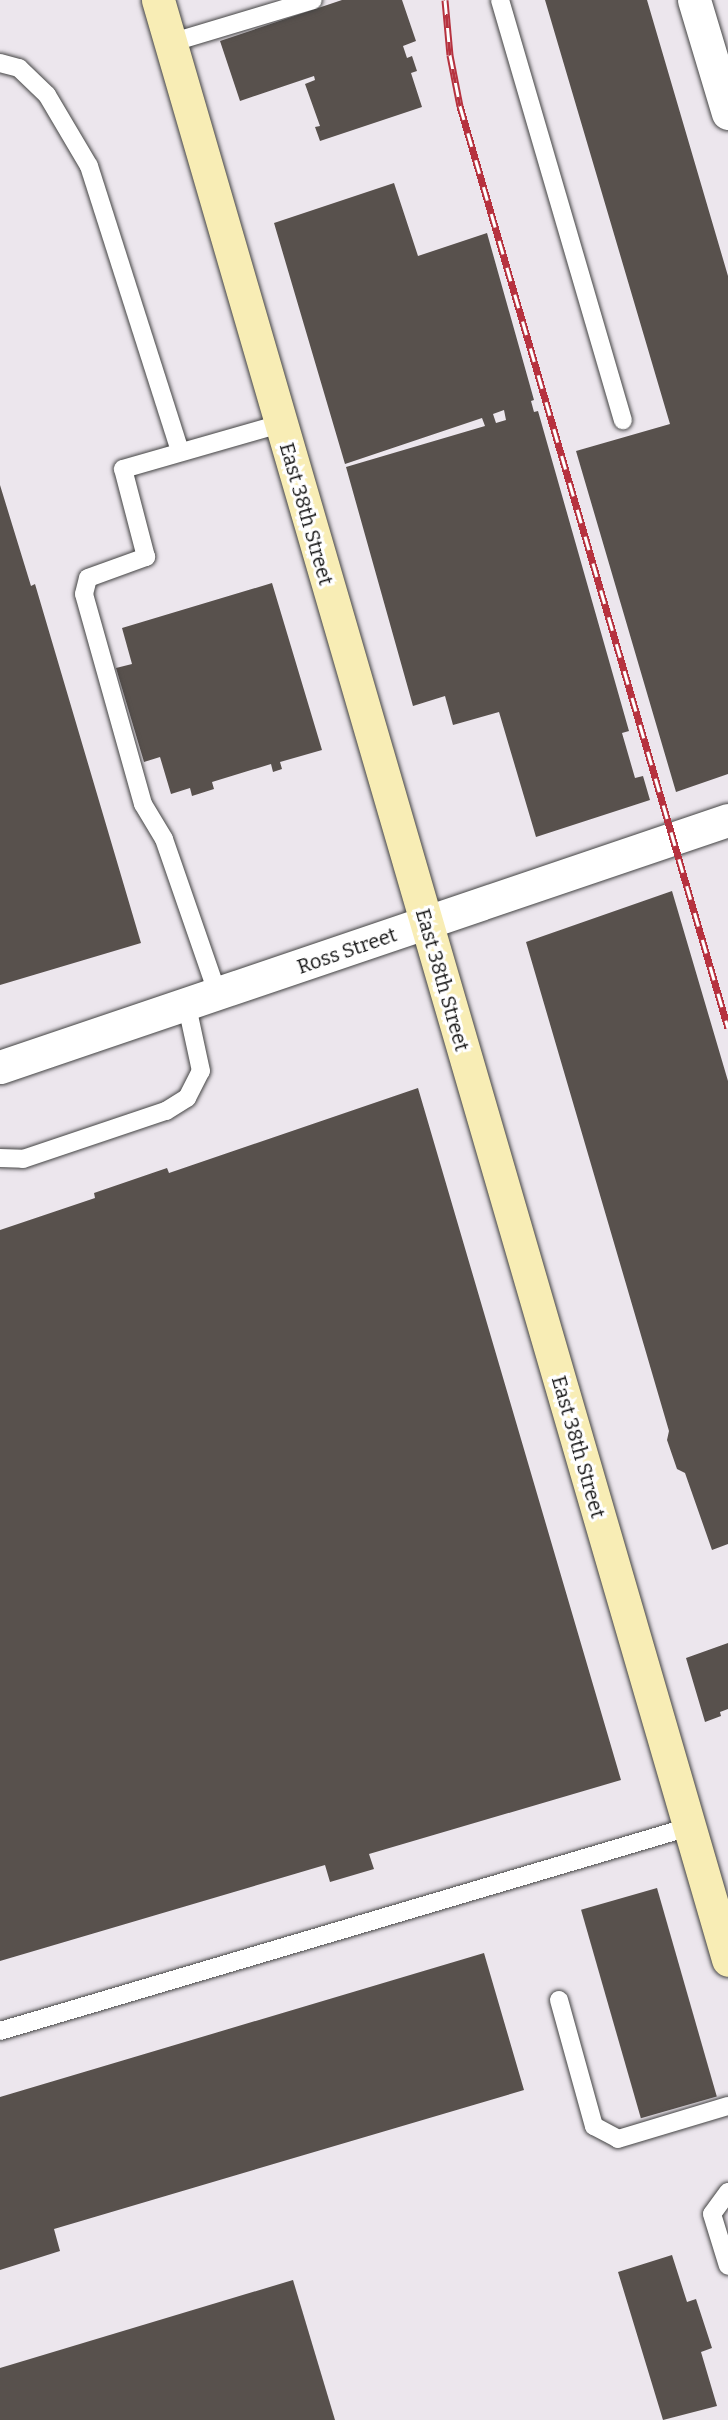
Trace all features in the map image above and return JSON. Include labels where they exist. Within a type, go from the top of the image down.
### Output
[{"type":"street","name":"East 38th Street","points":[[158,0],[728,1960]]},
{"type":"street","points":[[694,0],[728,113]]},
{"type":"street","name":"Ross Street","points":[[0,1067],[187,1006],[728,820]]},
{"type":"lane","points":[[170,43],[313,0]]},
{"type":"lane","points":[[500,0],[623,420]]},
{"type":"lane","points":[[0,63],[19,68],[47,95],[89,166],[180,452]]},
{"type":"lane","points":[[218,995],[164,839],[143,804],[84,594],[88,578],[146,556],[123,469],[280,424]]},
{"type":"lane","points":[[0,1158],[23,1159],[166,1111],[187,1098],[201,1071],[187,1006]]},
{"type":"lane","points":[[0,2031],[689,1827]]},
{"type":"lane","points":[[559,2000],[594,2126],[618,2139],[728,2106]]},
{"type":"lane","points":[[728,2192],[712,2214],[728,2266]]},
{"type":"shaded area","points":[[0,0],[728,0],[728,2420],[0,2420]]},
{"type":"building","points":[[342,0],[402,0],[416,41],[403,46],[407,58],[412,56],[417,71],[411,73],[422,107],[320,141],[315,127],[320,126],[305,84],[315,80],[314,76],[240,101],[220,41]]},
{"type":"building","points":[[545,0],[647,0],[728,276],[728,774],[676,792],[576,451],[670,424]]},
{"type":"building","points":[[394,183],[418,256],[487,233],[534,400],[531,401],[534,412],[538,411],[629,731],[622,733],[635,778],[643,776],[650,800],[536,837],[499,712],[453,725],[445,696],[413,706],[346,467],[485,426],[482,418],[345,464],[274,223]],"holes":[[[504,410],[506,420],[496,423],[493,414]]]},
{"type":"building","points":[[0,485],[31,586],[35,584],[141,943],[0,985]]},
{"type":"building","points":[[272,583],[322,750],[280,762],[282,769],[273,772],[271,764],[212,782],[214,789],[192,796],[190,788],[171,794],[160,757],[144,762],[116,668],[132,664],[122,628]]},
{"type":"building","points":[[672,891],[728,1081],[728,1544],[712,1550],[685,1473],[677,1469],[667,1440],[669,1431],[526,942]]},
{"type":"building","points":[[418,1088],[621,1780],[369,1854],[374,1869],[330,1882],[325,1865],[0,1961],[0,1230],[95,1198],[94,1193],[167,1168],[169,1173]]},
{"type":"building","points":[[728,1643],[728,1709],[720,1712],[721,1716],[705,1722],[686,1658]]},
{"type":"building","points":[[657,1888],[717,2097],[641,2118],[581,1910]]},
{"type":"building","points":[[484,1953],[524,2090],[54,2229],[60,2251],[0,2270],[0,2097]]},
{"type":"building","points":[[672,2255],[687,2302],[696,2299],[712,2348],[701,2352],[717,2406],[663,2420],[618,2272]]},
{"type":"building","points":[[293,2280],[335,2420],[0,2420],[0,2368]]},
{"type":"railway","points":[[445,0],[450,55],[460,106],[728,1028]]}]
